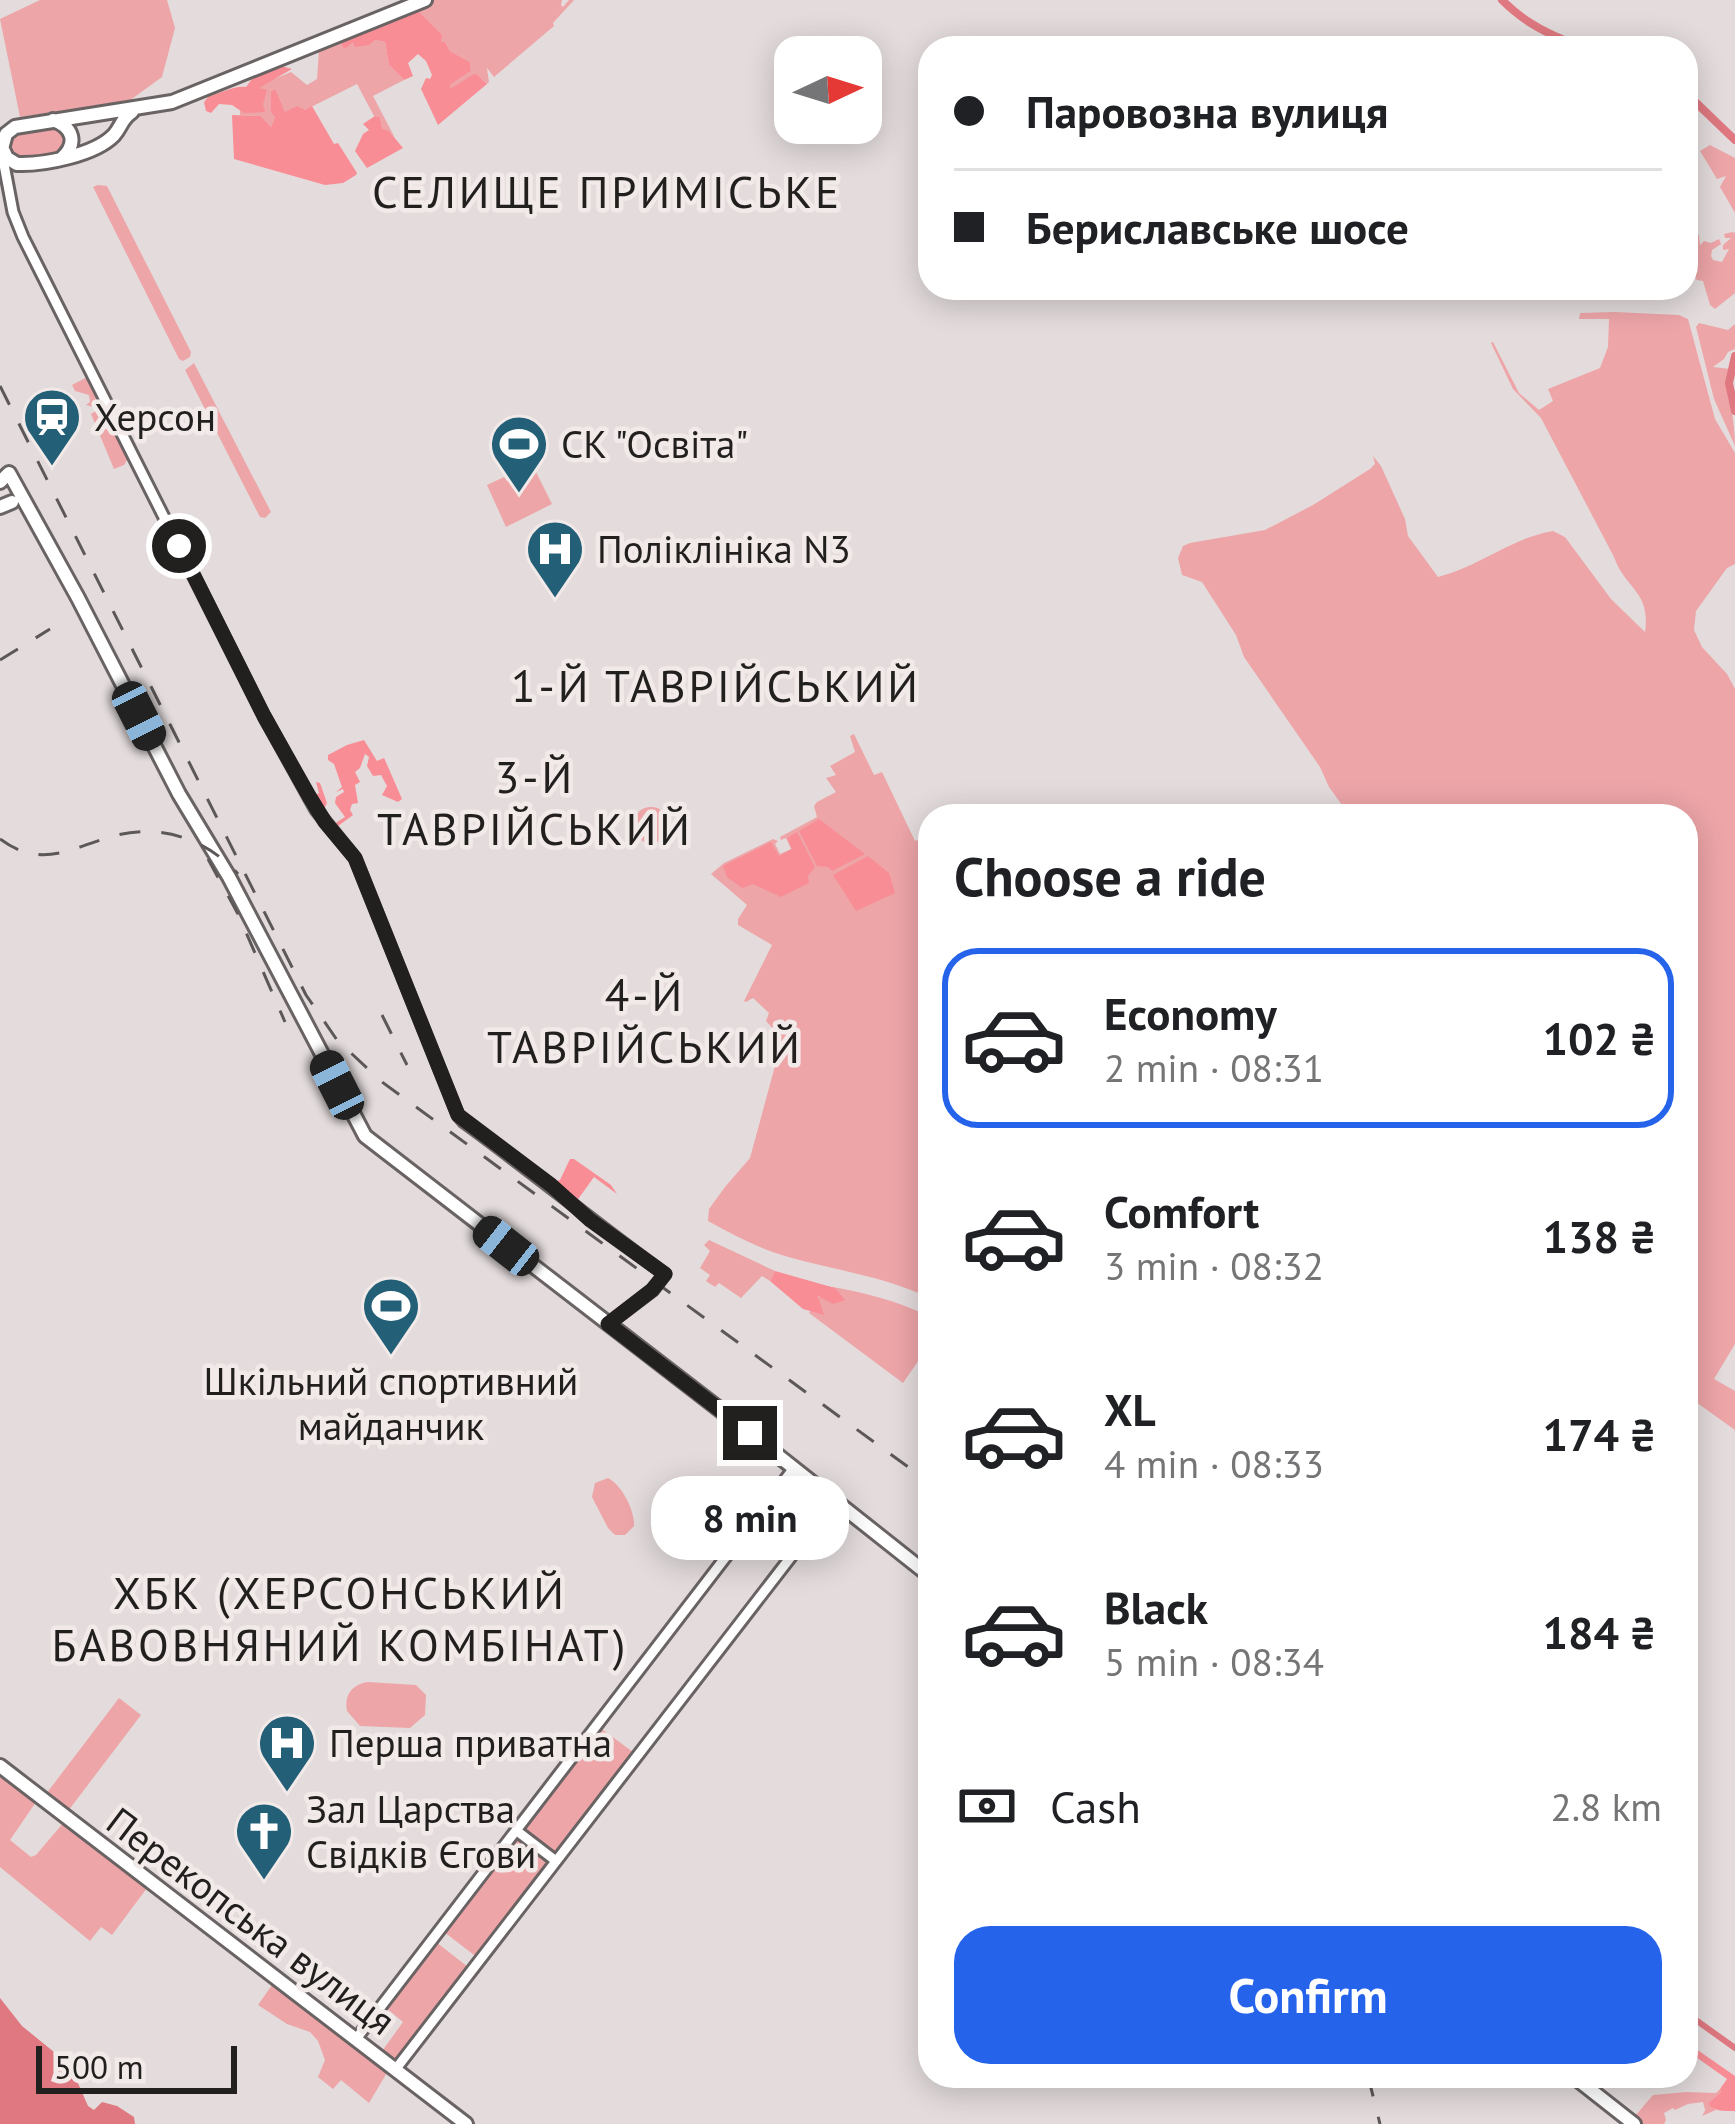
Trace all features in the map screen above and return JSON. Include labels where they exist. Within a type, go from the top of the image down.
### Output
[{"type":"main road","points":[[0,126],[172,102],[425,0]]},
{"type":"main road","points":[[1,147],[14,163],[27,165],[73,157],[108,139],[125,115],[138,109]]},
{"type":"main road","points":[[102,112],[119,125]]},
{"type":"main road","points":[[60,160],[69,152],[72,138],[67,127],[45,121],[11,129],[4,137],[1,147],[17,224],[264,716],[316,810],[355,858],[458,1115],[665,1274],[608,1324]]},
{"type":"main road","points":[[10,194],[11,176],[27,165]]},
{"type":"main road","points":[[9,493],[78,598],[361,1131],[918,1567]]},
{"type":"main road","points":[[356,2039],[794,1468]]},
{"type":"main road","points":[[395,2070],[834,1501]]},
{"type":"main road","name":"Перекопська вулиця","points":[[0,1766],[466,2124]]},
{"type":"main road","points":[[517,1831],[556,1861]]},
{"type":"main road","points":[[1588,2088],[1634,2124]]},
{"type":"shaded area","points":[[40,0],[167,0],[175,28],[162,77],[129,101],[20,117],[0,19]]},
{"type":"shaded area","points":[[433,0],[562,0],[563,7],[574,0],[554,26],[494,77],[487,68],[487,84],[478,75],[450,90],[450,85],[471,71],[470,62],[450,51],[445,42],[430,49],[439,42],[403,13]]},
{"type":"shaded area","points":[[417,10],[442,35],[441,42],[450,51],[470,62],[471,71],[450,89],[474,74],[487,84],[438,125],[421,89],[432,75],[418,54],[408,63],[413,76],[404,80],[389,65],[385,42],[375,40],[355,47],[353,43],[344,49],[341,43],[332,44]]},
{"type":"shaded area","points":[[385,42],[389,65],[404,80],[373,96],[395,138],[382,128],[380,117],[374,116],[357,84],[305,110],[285,113],[274,89],[271,127],[261,116],[240,115],[240,108],[245,113],[263,104],[260,85],[291,72],[307,85],[317,79],[319,50]]},
{"type":"shaded area","points":[[281,66],[292,69],[259,88],[267,90],[265,112],[244,113],[219,104],[211,113],[206,111],[204,102],[209,96],[246,87],[254,76]]},
{"type":"shaded area","points":[[275,89],[285,112],[312,106],[356,175],[343,183],[325,185],[234,159],[232,115],[261,116],[271,127],[275,117],[271,91]]},
{"type":"shaded area","points":[[375,116],[403,148],[367,168],[355,151],[369,130],[363,124]]},
{"type":"shaded area","points":[[53,122],[70,132],[64,155],[24,162],[10,157],[9,133]]},
{"type":"shaded area","points":[[1710,145],[1735,158],[1735,213],[1720,187],[1726,176],[1717,179],[1700,151]]},
{"type":"shaded area","points":[[107,186],[191,352],[183,361],[93,187]]},
{"type":"shaded area","points":[[1735,233],[1735,293],[1715,309],[1703,281],[1698,280],[1698,235],[1700,245],[1719,239],[1721,244],[1711,256],[1722,262],[1729,249],[1723,250],[1723,245],[1731,238],[1724,234]]},
{"type":"shaded area","points":[[1580,313],[1688,319],[1715,419],[1735,453],[1735,564],[1727,568],[1696,611],[1694,630],[1735,689],[1735,1344],[1714,1379],[1735,1391],[1735,1430],[1698,1404],[1698,804],[1341,804],[1244,657],[1236,635],[1202,582],[1182,575],[1178,558],[1190,543],[1265,530],[1313,505],[1370,469],[1375,464],[1373,456],[1405,519],[1408,536],[1438,577],[1553,531],[1565,537],[1611,599],[1645,632],[1641,599],[1619,568],[1541,418],[1513,389],[1491,343],[1519,393],[1539,410],[1553,401],[1548,389],[1600,368],[1608,347],[1609,319],[1579,319]]},
{"type":"shaded area","points":[[1699,323],[1728,330],[1735,324],[1735,349],[1713,367],[1730,369],[1735,446],[1714,399],[1696,327]]},
{"type":"shaded area","points":[[194,363],[271,512],[265,518],[260,517],[185,370]]},
{"type":"shaded area","points":[[87,377],[96,400],[105,401],[136,467],[127,460],[114,469],[91,414],[96,408],[86,405],[89,395],[75,391],[72,385]]},
{"type":"shaded area","name":"СК \"Освіта\"","points":[[534,468],[552,504],[506,527],[487,485]]},
{"type":"shaded area","points":[[854,734],[874,775],[882,772],[918,840],[918,1293],[775,1253],[708,1221],[709,1209],[750,1158],[775,1066],[770,1042],[777,1033],[766,1021],[769,1013],[753,998],[744,1001],[772,945],[738,925],[747,905],[711,874],[773,839],[778,841],[780,854],[791,849],[786,838],[780,837],[817,817],[817,802],[836,792],[826,778],[836,775],[830,766],[855,752],[850,736]]},
{"type":"shaded area","points":[[364,740],[377,761],[384,758],[402,799],[398,802],[382,795],[387,786],[381,775],[373,776],[365,754],[355,772],[360,782],[355,785],[358,803],[352,804],[353,815],[332,826],[324,817],[314,796],[319,793],[316,782],[327,803],[323,811],[334,824],[345,817],[335,803],[344,792],[336,792],[342,787],[328,755]]},
{"type":"shaded area","points":[[651,807],[663,813],[669,825],[663,837],[651,843],[639,837],[633,825],[639,813]]},
{"type":"shaded area","points":[[819,819],[865,854],[832,871],[817,866],[799,831]]},
{"type":"shaded area","points":[[797,832],[815,867],[809,883],[781,897],[753,884],[742,888],[727,877],[723,866],[771,842],[779,856],[792,849],[787,838]]},
{"type":"shaded area","points":[[868,856],[889,873],[895,893],[856,911],[833,875]]},
{"type":"shaded area","points":[[570,1159],[611,1185],[617,1194],[594,1177],[576,1202],[553,1182],[560,1180]]},
{"type":"shaded area","points":[[709,1240],[775,1271],[770,1281],[762,1276],[741,1298],[719,1283],[715,1287],[706,1281],[710,1275],[700,1268],[710,1251],[704,1245]]},
{"type":"shaded area","points":[[775,1271],[835,1288],[845,1300],[833,1304],[818,1296],[824,1315],[803,1309],[770,1281]]},
{"type":"shaded area","points":[[826,1286],[879,1297],[918,1312],[918,1361],[903,1383],[809,1313]]},
{"type":"shaded area","points":[[608,1478],[623,1492],[632,1513],[634,1526],[625,1535],[615,1535],[608,1528],[592,1497],[595,1483]]},
{"type":"shaded area","points":[[367,1682],[416,1685],[426,1695],[425,1715],[410,1728],[360,1726],[347,1711],[347,1701],[353,1689]]},
{"type":"shaded area","points":[[119,1698],[141,1715],[68,1811],[46,1794]]},
{"type":"shaded area","points":[[599,1727],[633,1752],[478,1958],[444,1932]]},
{"type":"shaded area","points":[[0,1775],[36,1802],[10,1840],[31,1857],[64,1822],[147,1888],[112,1935],[101,1927],[90,1941],[0,1867]]},
{"type":"shaded area","points":[[436,1942],[468,1967],[394,2065],[380,2054],[403,2022],[385,2007]]},
{"type":"shaded area","points":[[272,1985],[388,2071],[369,2103],[341,2080],[333,2089],[318,2077],[325,2060],[318,2041],[310,2032],[258,2005]]},
{"type":"shaded area","points":[[0,1998],[22,2026],[70,2065],[88,2106],[94,2110],[102,2102],[117,2106],[134,2117],[135,2124],[0,2124]]},
{"type":"shaded area","points":[[1698,2050],[1735,2076],[1735,2111],[1708,2103],[1727,2079],[1698,2058]]},
{"type":"shaded area","points":[[1720,2089],[1708,2103],[1716,2110],[1702,2116],[1707,2107],[1705,2110],[1703,2102],[1664,2113],[1664,2124],[1642,2124],[1635,2116],[1653,2095],[1716,2093]]},
{"type":"waterway","points":[[1502,0],[1556,36]]},
{"type":"waterway","points":[[1698,105],[1735,140]]},
{"type":"waterway","points":[[1735,356],[1729,383],[1735,411]]},
{"type":"waterway","points":[[1698,2022],[1735,2048]]},
{"type":"railway","points":[[0,386],[306,995],[337,1040],[382,1082],[918,1474]]},
{"type":"railway","points":[[0,660],[50,629]]},
{"type":"railway","points":[[0,839],[45,855],[134,832],[167,834],[213,852],[238,874]]},
{"type":"railway","points":[[208,859],[238,914],[285,1022]]},
{"type":"railway","points":[[382,1015],[407,1065]]},
{"type":"railway","points":[[1371,2088],[1380,2124]]},
{"type":"place","name":"Херсон","points":[[52,468]]},
{"type":"place","name":"СК \"Освіта\"","points":[[519,495]]},
{"type":"place","name":"Поліклініка N3","points":[[555,600]]},
{"type":"place","name":"Шкільний спортивний майданчик","points":[[391,1357]]},
{"type":"place","name":"Перша приватна","points":[[287,1794]]},
{"type":"place","name":"Зал Царства Свідків Єгови","points":[[264,1882]]},
{"type":"district","name":"СЕЛИЩЕ ПРИМІСЬКЕ","points":[[607,192]]},
{"type":"district","name":"1-Й ТАВРІЙСЬКИЙ","points":[[716,686]]},
{"type":"district","name":"3-Й ТАВРІЙСЬКИЙ","points":[[535,803]]},
{"type":"district","name":"4-Й ТАВРІЙСЬКИЙ","points":[[645,1021]]},
{"type":"district","name":"ХБК (ХЕРСОНСЬКИЙ БАВОВНЯНИЙ КОМБІНАТ)","points":[[340,1619]]},
{"type":"route","points":[[179,546],[309,796],[355,858],[458,1115],[665,1274],[608,1324],[750,1433]]}]
